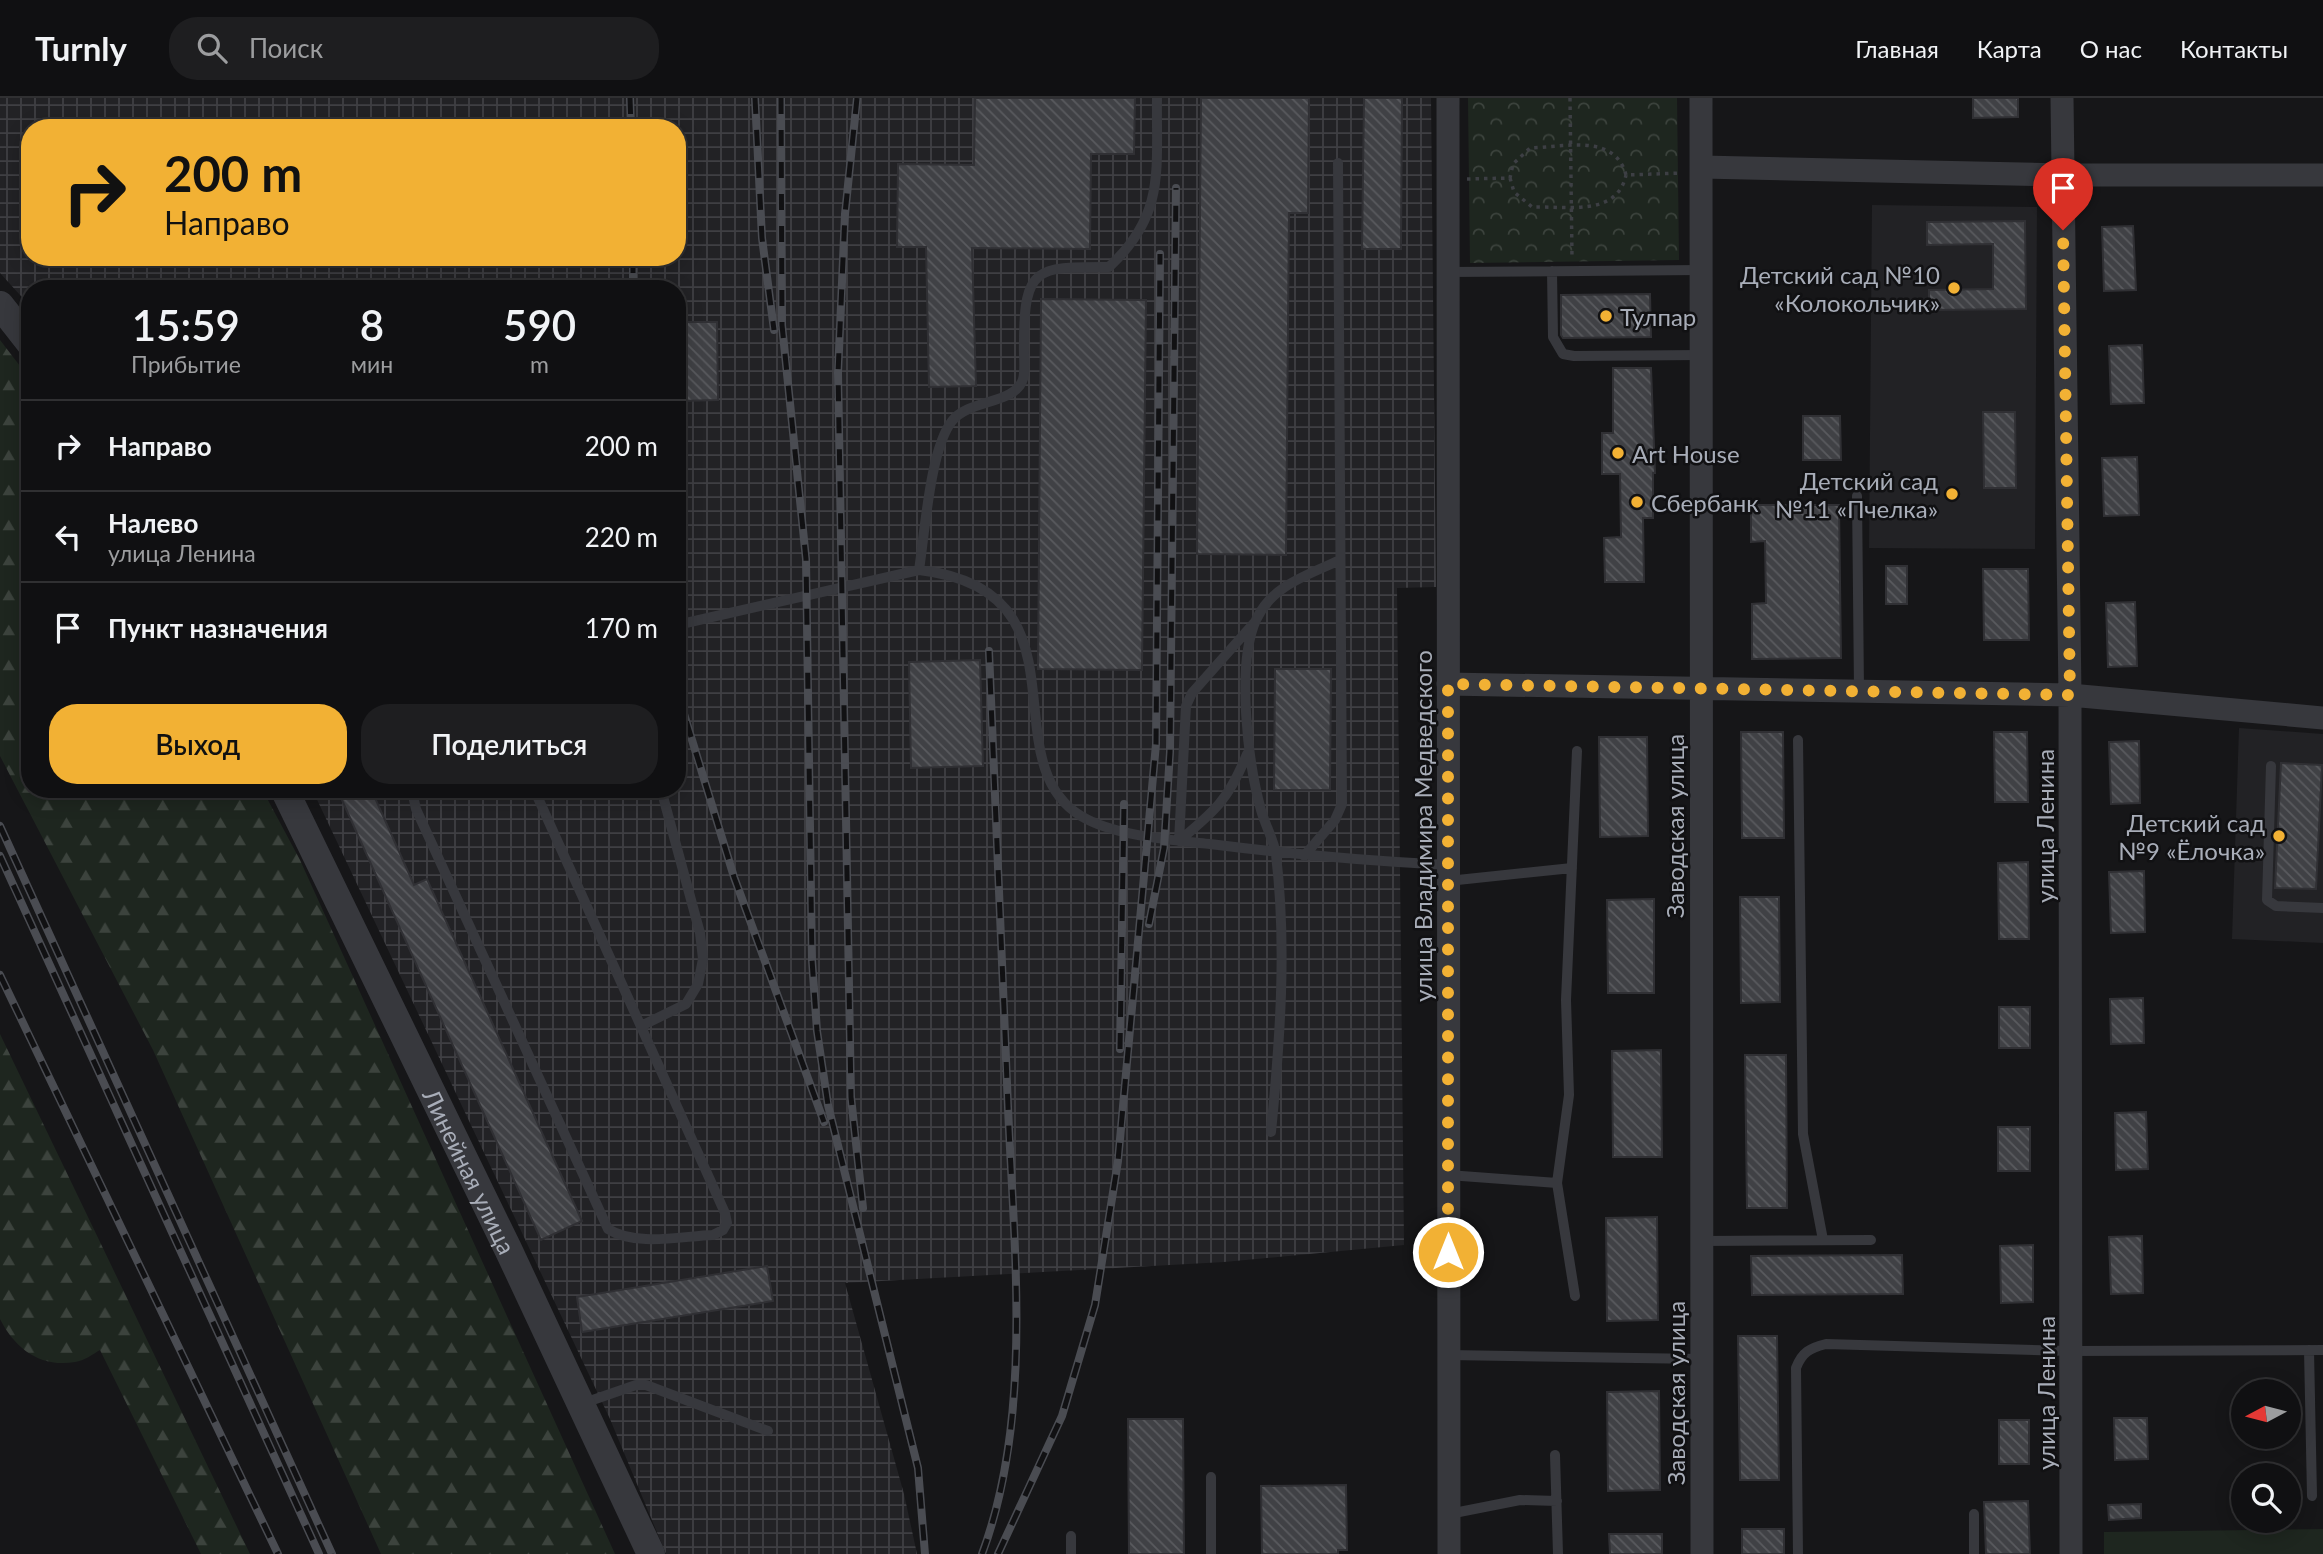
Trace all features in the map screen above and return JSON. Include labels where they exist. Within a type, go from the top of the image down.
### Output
[{"type":"street","name":"улица Владимира Медведского","points":[[1448,98],[1448,1554]]},
{"type":"street","name":"Заводская улица","points":[[1701,98],[1702,1554]]},
{"type":"street","name":"улица Ленина","points":[[2062,98],[2070,695],[2071,1554]]},
{"type":"street","points":[[1702,170],[2062,175],[2323,175]]},
{"type":"street","points":[[0,305],[21,332]]},
{"type":"street","points":[[1448,684],[1700,686],[2070,695],[2323,718]]},
{"type":"street","name":"Линейная улица","points":[[288,798],[651,1554]]},
{"type":"lane","points":[[919,570],[944,433],[964,410],[1004,397],[1023,380],[1024,302],[1029,287],[1053,267],[1109,267],[1128,250],[1144,226],[1156,191],[1157,98]]},
{"type":"lane","points":[[1304,856],[1335,820],[1342,804],[1338,163]]},
{"type":"lane","points":[[1448,272],[1701,270]]},
{"type":"lane","points":[[1552,271],[1553,337],[1563,354],[1701,355]]},
{"type":"lane","points":[[1857,496],[1859,690]]},
{"type":"lane","points":[[1179,841],[1186,706],[1192,693],[1282,587],[1340,560]]},
{"type":"lane","points":[[686,623],[919,570],[942,573],[968,582],[993,598],[1014,622],[1027,648],[1042,760],[1050,782],[1062,801],[1079,815],[1098,824],[1179,841],[1448,873],[1572,868]]},
{"type":"lane","points":[[1255,622],[1245,702],[1248,752],[1261,812],[1276,852],[1281,982],[1271,1132]]},
{"type":"lane","points":[[1798,740],[1803,1135],[1823,1240]]},
{"type":"lane","points":[[1574,1296],[1557,1183],[1569,1096],[1566,1000],[1577,751]]},
{"type":"lane","points":[[1179,841],[1214,813],[1227,796],[1248,752]]},
{"type":"lane","points":[[2271,766],[2267,900],[2276,906],[2323,908]]},
{"type":"lane","points":[[415,798],[416,808],[608,1229],[619,1236],[633,1238],[713,1235],[723,1230],[727,1223],[725,1213],[538,798]]},
{"type":"lane","points":[[641,1027],[686,1004],[698,984],[703,959],[699,933],[663,798]]},
{"type":"lane","points":[[1448,1175],[1557,1183]]},
{"type":"lane","points":[[1701,1241],[1871,1240]]},
{"type":"lane","points":[[1798,1554],[1796,1368],[1800,1357],[1811,1348],[1826,1344],[2071,1351],[2323,1350]]},
{"type":"lane","points":[[2309,1350],[2312,1496]]},
{"type":"lane","points":[[1448,1355],[1702,1359]]},
{"type":"lane","points":[[581,1405],[636,1385],[646,1385],[768,1431]]},
{"type":"lane","points":[[1555,1455],[1558,1554]]},
{"type":"lane","points":[[1211,1477],[1211,1554]]},
{"type":"lane","points":[[1448,1514],[1520,1500],[1557,1501]]},
{"type":"lane","points":[[1974,1514],[1974,1554]]},
{"type":"lane","points":[[1071,1536],[1071,1554]]},
{"type":"path","points":[[1570,98],[1572,271]]},
{"type":"path","points":[[1603,146],[1615,153],[1626,174],[1623,187],[1616,198],[1605,204],[1532,207],[1514,192],[1510,178],[1513,164],[1530,148],[1571,147],[1603,146]]},
{"type":"path","points":[[1626,174],[1702,170]]},
{"type":"path","points":[[1448,180],[1510,178]]},
{"type":"shaded area","points":[[0,98],[1431,98],[1436,587],[1397,588],[1404,1245],[1224,1262],[845,1283],[904,1494],[917,1554],[666,1554],[610,1419],[316,798],[686,798],[686,280],[21,280],[21,296],[0,273]]},
{"type":"shaded area","points":[[1872,205],[2037,207],[2035,549],[1869,548]]},
{"type":"shaded area","name":"Детский сад №9 «Ёлочка»","points":[[2239,728],[2323,734],[2323,943],[2232,939]]},
{"type":"green space","points":[[1468,98],[1677,98],[1679,260],[1470,263]]},
{"type":"green space","points":[[0,340],[21,367],[21,796],[0,756]]},
{"type":"green space","points":[[22,798],[267,798],[300,860],[615,1554],[381,1554],[153,1050]]},
{"type":"green space","points":[[0,1034],[250,1554],[201,1554],[100,1350],[75,1362],[40,1359],[13,1339],[0,1319]]},
{"type":"green space","points":[[2301,1529],[2323,1529],[2323,1554],[2104,1554],[2104,1532],[2231,1530],[2231,1533],[2301,1533]]},
{"type":"building","points":[[975,98],[1135,98],[1134,154],[1091,154],[1090,249],[972,248],[976,386],[929,387],[926,247],[897,247],[898,164],[974,165]]},
{"type":"building","points":[[1201,98],[1309,98],[1308,213],[1289,213],[1286,555],[1197,554]]},
{"type":"building","points":[[1364,98],[1402,98],[1401,249],[1362,249]]},
{"type":"building","points":[[1973,98],[2018,98],[2018,117],[1973,118]]},
{"type":"building","points":[[2025,221],[2026,309],[1929,310],[1929,290],[1993,289],[1993,244],[1927,245],[1927,222]]},
{"type":"building","points":[[2133,226],[2136,290],[2104,291],[2102,227]]},
{"type":"building","name":"Тулпар","points":[[1650,294],[1651,337],[1563,338],[1561,335],[1561,295]]},
{"type":"building","points":[[1041,299],[1146,300],[1142,670],[1038,669]]},
{"type":"building","points":[[686,322],[717,322],[718,400],[686,401]]},
{"type":"building","points":[[2142,345],[2144,403],[2111,404],[2109,346]]},
{"type":"building","points":[[1613,368],[1651,368],[1655,473],[1653,518],[1643,518],[1644,582],[1605,582],[1604,538],[1621,537],[1620,474],[1602,474],[1602,433],[1613,433]]},
{"type":"building","points":[[1983,412],[2015,412],[2016,488],[1984,488]]},
{"type":"building","points":[[1803,416],[1840,416],[1841,460],[1803,460]]},
{"type":"building","points":[[2137,457],[2139,515],[2104,516],[2102,458]]},
{"type":"building","points":[[1751,505],[1839,505],[1841,658],[1752,659],[1752,604],[1766,603],[1765,541],[1751,542]]},
{"type":"building","points":[[1886,566],[1907,566],[1907,604],[1886,604]]},
{"type":"building","points":[[1983,569],[2028,569],[2029,640],[1984,640]]},
{"type":"building","points":[[2135,602],[2137,666],[2108,667],[2106,603]]},
{"type":"building","points":[[980,660],[983,766],[911,768],[909,662]]},
{"type":"building","points":[[1275,669],[1331,669],[1330,790],[1274,790]]},
{"type":"building","points":[[1741,732],[1783,732],[1784,838],[1742,838]]},
{"type":"building","points":[[1994,732],[2027,732],[2028,802],[1995,802]]},
{"type":"building","points":[[1599,737],[1647,737],[1648,836],[1600,837]]},
{"type":"building","points":[[2139,741],[2140,803],[2111,804],[2109,742]]},
{"type":"building","points":[[2281,763],[2322,765],[2316,889],[2275,888]]},
{"type":"building","points":[[341,798],[375,798],[414,885],[427,879],[582,1221],[541,1240]]},
{"type":"building","points":[[2028,862],[2029,939],[1999,939],[1998,863]]},
{"type":"building","points":[[2144,871],[2145,932],[2111,933],[2109,872]]},
{"type":"building","points":[[1740,897],[1779,897],[1780,1002],[1741,1003]]},
{"type":"building","points":[[1654,899],[1654,993],[1608,993],[1607,900]]},
{"type":"building","points":[[2143,998],[2144,1043],[2111,1044],[2110,999]]},
{"type":"building","points":[[1999,1007],[2030,1007],[2030,1048],[1999,1048]]},
{"type":"building","points":[[1661,1050],[1662,1157],[1613,1157],[1612,1051]]},
{"type":"building","points":[[1745,1055],[1786,1055],[1787,1208],[1747,1208]]},
{"type":"building","points":[[2146,1112],[2148,1169],[2116,1170],[2115,1113]]},
{"type":"building","points":[[1998,1127],[2030,1127],[2030,1171],[1998,1171]]},
{"type":"building","points":[[1657,1217],[1658,1320],[1607,1321],[1606,1218]]},
{"type":"building","points":[[2142,1236],[2143,1293],[2111,1294],[2109,1237]]},
{"type":"building","points":[[2033,1245],[2033,1302],[2001,1303],[2000,1246]]},
{"type":"building","points":[[1902,1255],[1903,1294],[1752,1295],[1751,1256]]},
{"type":"building","points":[[767,1266],[773,1301],[582,1332],[577,1297]]},
{"type":"building","points":[[1738,1336],[1777,1336],[1779,1480],[1740,1480]]},
{"type":"building","points":[[1659,1391],[1660,1490],[1608,1491],[1607,1392]]},
{"type":"building","points":[[2114,1418],[2147,1418],[2148,1459],[2115,1460]]},
{"type":"building","points":[[1128,1419],[1183,1419],[1184,1554],[1129,1554]]},
{"type":"building","points":[[1999,1420],[2029,1420],[2029,1464],[1999,1464]]},
{"type":"building","points":[[1346,1485],[1347,1550],[1338,1550],[1338,1554],[1262,1554],[1261,1486]]},
{"type":"building","points":[[2028,1501],[2030,1554],[1986,1554],[1984,1502]]},
{"type":"building","points":[[2141,1504],[2141,1518],[2109,1520],[2108,1505]]},
{"type":"building","points":[[1742,1529],[1784,1529],[1784,1554],[1742,1554]]},
{"type":"building","points":[[1609,1534],[1662,1534],[1662,1554],[1610,1554]]},
{"type":"railway","points":[[630,98],[631,119]]},
{"type":"railway","points":[[755,98],[762,238],[774,330]]},
{"type":"railway","points":[[781,98],[782,325],[806,559],[812,960],[817,1031],[828,1105],[918,1468],[925,1554]]},
{"type":"railway","points":[[857,98],[845,214],[838,373],[851,1097],[863,1208]]},
{"type":"railway","points":[[1149,924],[1164,848],[1170,752],[1176,188]]},
{"type":"railway","points":[[998,1554],[1062,1416],[1095,1305],[1118,1161],[1156,744],[1160,254]]},
{"type":"railway","points":[[633,266],[633,280]]},
{"type":"railway","points":[[982,1554],[998,1501],[1008,1447],[1016,1333],[1014,1218],[989,651]]},
{"type":"railway","points":[[686,720],[734,877],[824,1122]]},
{"type":"railway","points":[[1120,1049],[1124,804]]},
{"type":"railway","points":[[0,826],[332,1554]]},
{"type":"railway","points":[[0,856],[319,1554]]},
{"type":"railway","points":[[0,975],[278,1554]]},
{"type":"place","name":"Детский сад №10 «Колокольчик»","points":[[1954,288]]},
{"type":"place","name":"Тулпар","points":[[1606,316]]},
{"type":"place","name":"Art House","points":[[1618,453]]},
{"type":"place","name":"Детский сад №11 «Пчелка»","points":[[1952,494]]},
{"type":"place","name":"Сбербанк","points":[[1637,502]]},
{"type":"place","name":"Детский сад №9 «Ёлочка»","points":[[2279,836]]},
{"type":"route","points":[[1448,1252],[1448,684],[1700,686],[2070,695],[2063,230]]}]
